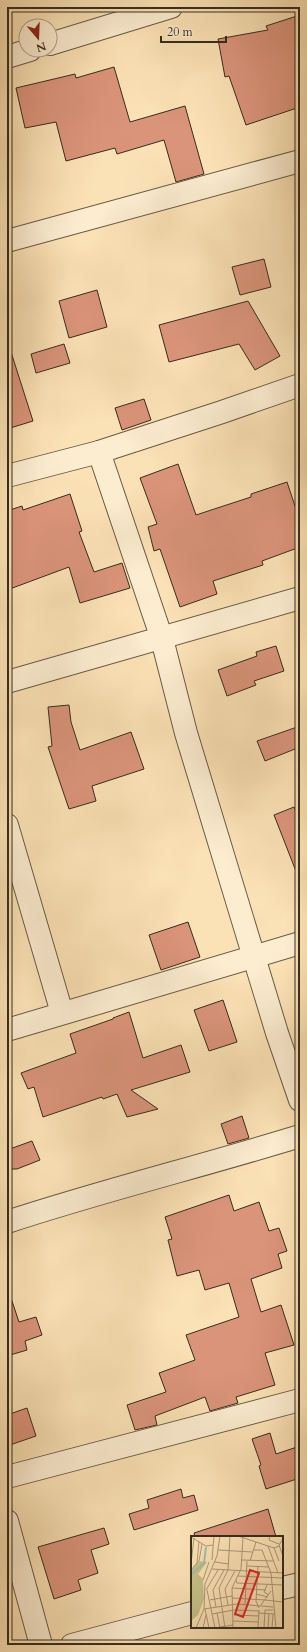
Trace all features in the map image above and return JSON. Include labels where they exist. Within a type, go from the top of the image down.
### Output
[{"type":"street","points":[[58,42],[171,7]]},
{"type":"street","points":[[7,57],[18,54]]},
{"type":"street","points":[[7,241],[300,161]]},
{"type":"street","points":[[7,476],[99,452],[300,385]]},
{"type":"street","points":[[99,452],[162,639],[186,733],[254,956],[300,1100]]},
{"type":"street","points":[[7,682],[162,639],[300,598]]},
{"type":"street","points":[[7,824],[62,1013]]},
{"type":"street","points":[[7,1030],[300,943]]},
{"type":"street","points":[[7,1222],[50,1208],[215,1162],[300,1136]]},
{"type":"street","points":[[7,1477],[300,1400]]},
{"type":"street","points":[[7,1521],[41,1645]]},
{"type":"street","points":[[283,1588],[300,1584]]},
{"type":"street","points":[[72,1645],[191,1613]]},
{"type":"building","points":[[300,15],[300,107],[246,125],[229,76],[225,77],[218,39],[268,30],[266,26]]},
{"type":"building","points":[[114,67],[130,122],[185,106],[204,174],[176,182],[164,140],[117,154],[115,148],[66,161],[56,122],[25,128],[16,88],[75,74],[76,78]]},
{"type":"building","points":[[264,259],[271,287],[240,295],[232,267]]},
{"type":"building","points":[[97,290],[107,327],[69,338],[59,301]]},
{"type":"building","points":[[248,301],[280,356],[255,370],[239,344],[169,362],[159,325]]},
{"type":"building","points":[[64,344],[70,363],[36,373],[31,354]]},
{"type":"building","points":[[7,352],[11,352],[33,421],[7,429]]},
{"type":"building","points":[[144,399],[151,420],[122,430],[115,408]]},
{"type":"building","points":[[178,464],[196,515],[251,497],[251,494],[287,482],[300,521],[300,547],[262,561],[263,565],[213,581],[217,594],[180,607],[160,549],[154,551],[148,527],[157,524],[140,478]]},
{"type":"building","points":[[70,494],[82,531],[79,532],[94,572],[122,563],[130,588],[80,603],[69,567],[7,590],[7,511],[22,506],[23,510]]},
{"type":"building","points":[[276,646],[284,671],[254,681],[256,685],[227,696],[218,670],[257,656],[256,652]]},
{"type":"building","points":[[69,705],[71,722],[80,750],[131,732],[144,769],[92,786],[96,801],[69,809],[48,747],[52,746],[48,707]]},
{"type":"building","points":[[300,726],[300,747],[265,761],[257,741]]},
{"type":"building","points":[[294,807],[300,820],[299,879],[274,815]]},
{"type":"building","points":[[188,922],[200,957],[161,970],[149,935]]},
{"type":"building","points":[[223,1000],[237,1042],[209,1051],[194,1010]]},
{"type":"building","points":[[129,1012],[143,1058],[181,1045],[190,1072],[131,1090],[158,1109],[127,1117],[117,1094],[103,1099],[102,1097],[43,1117],[34,1087],[28,1089],[21,1073],[76,1053],[70,1034]]},
{"type":"building","points":[[242,1116],[249,1138],[228,1144],[221,1124]]},
{"type":"building","points":[[32,1141],[40,1160],[17,1169],[7,1169],[7,1150]]},
{"type":"building","points":[[229,1195],[234,1211],[259,1202],[269,1231],[279,1228],[287,1251],[278,1254],[282,1268],[251,1279],[261,1312],[281,1305],[294,1345],[265,1353],[275,1385],[236,1397],[238,1403],[210,1411],[205,1397],[155,1416],[157,1425],[135,1430],[127,1405],[166,1392],[159,1373],[195,1360],[186,1335],[239,1317],[229,1283],[205,1290],[199,1270],[177,1276],[168,1240],[172,1239],[165,1217]]},
{"type":"building","points":[[7,1298],[11,1298],[19,1322],[36,1317],[42,1335],[25,1341],[27,1350],[7,1356]]},
{"type":"building","points":[[27,1408],[36,1436],[7,1446],[7,1415]]},
{"type":"building","points":[[270,1433],[276,1454],[300,1446],[300,1478],[266,1489],[259,1466],[261,1465],[252,1439]]},
{"type":"building","points":[[181,1489],[183,1498],[194,1495],[198,1510],[134,1530],[129,1514],[149,1508],[147,1500]]},
{"type":"building","points":[[268,1509],[276,1536],[195,1536],[194,1533]]},
{"type":"building","points":[[104,1528],[109,1544],[91,1550],[98,1573],[78,1580],[81,1590],[54,1599],[38,1547]]}]
